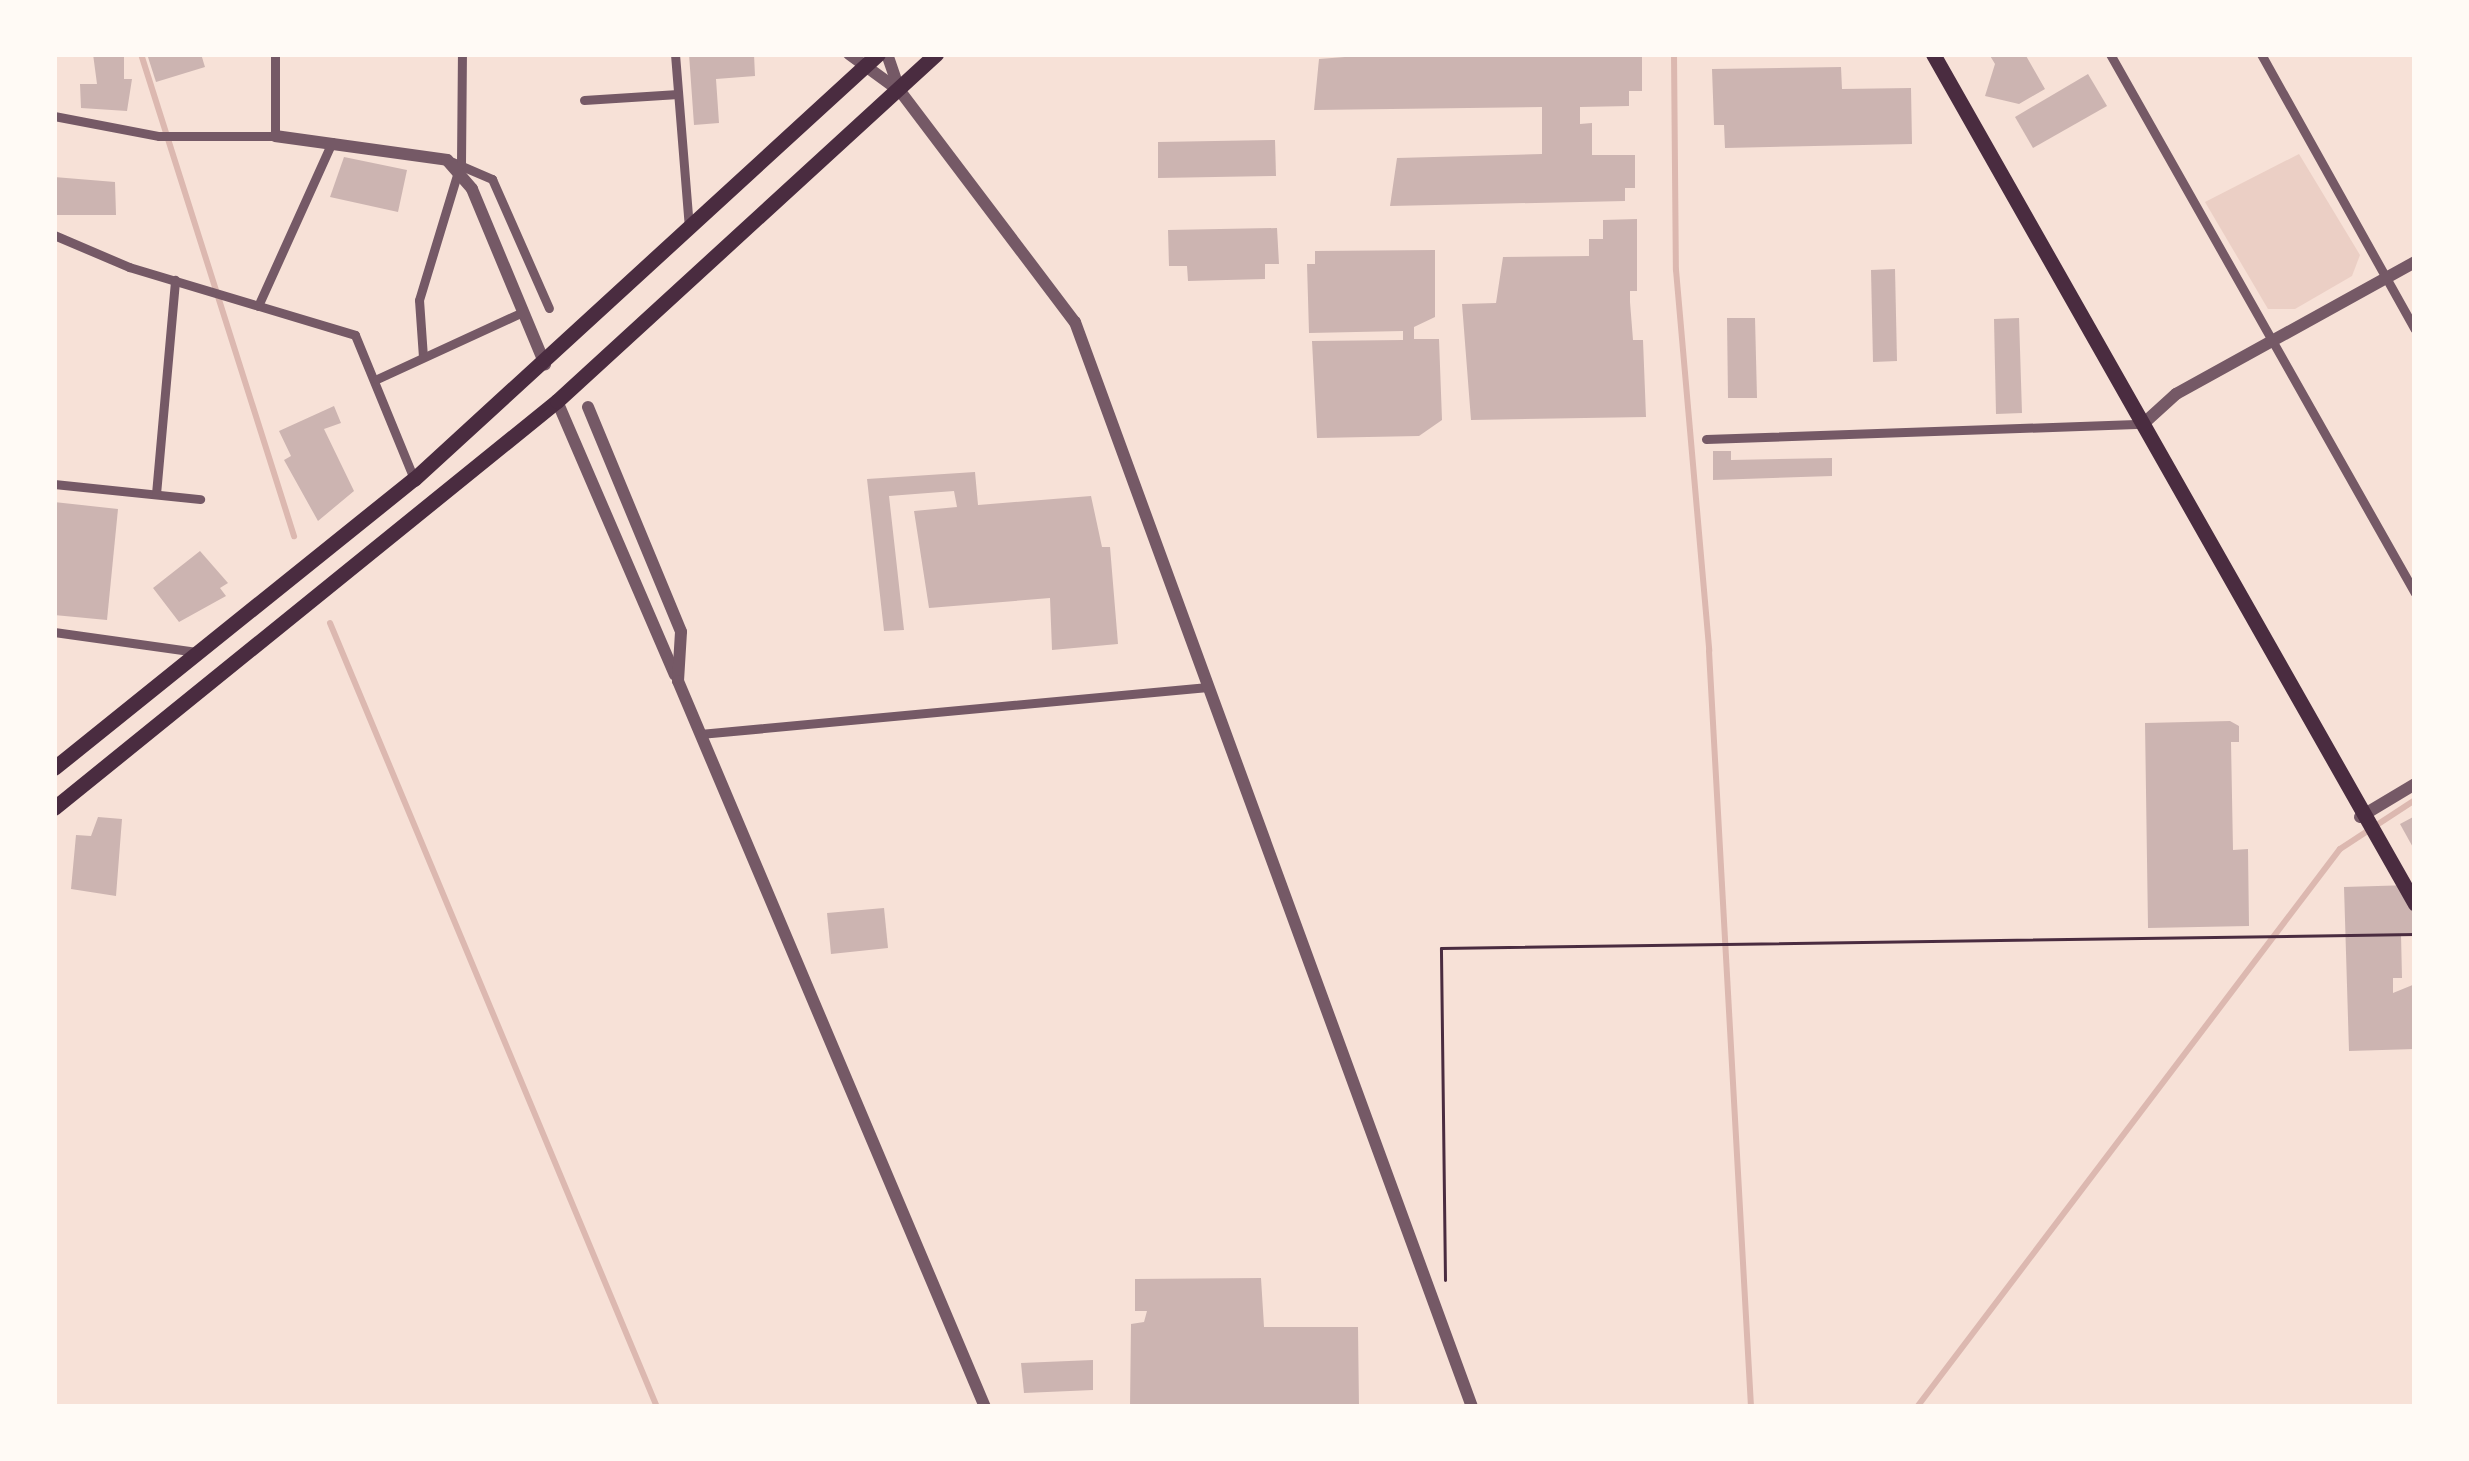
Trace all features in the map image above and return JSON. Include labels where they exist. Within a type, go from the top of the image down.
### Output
[{"type":"main road","points":[[54,768],[414,479],[545,366],[878,54]]},
{"type":"main road","points":[[54,808],[557,401],[936,54]]},
{"type":"main road","points":[[1933,54],[2362,821],[2408,881],[2415,904]]},
{"type":"street","points":[[274,54],[275,136]]},
{"type":"street","points":[[423,357],[419,300],[456,166],[462,54]]},
{"type":"street","points":[[675,54],[689,234]]},
{"type":"street","points":[[849,54],[862,69],[900,91]]},
{"type":"street","points":[[887,54],[900,91],[1075,322],[1472,1407]]},
{"type":"street","points":[[2110,54],[2415,593]]},
{"type":"street","points":[[2261,54],[2415,329]]},
{"type":"street","points":[[584,100],[678,94]]},
{"type":"street","points":[[54,116],[159,136],[275,136],[332,142],[456,166],[491,179],[549,308]]},
{"type":"street","points":[[258,306],[332,142]]},
{"type":"street","points":[[456,166],[545,366]]},
{"type":"street","points":[[54,235],[175,280],[355,335],[414,479]]},
{"type":"street","points":[[1706,439],[2144,424],[2176,394],[2415,262]]},
{"type":"street","points":[[155,494],[175,280]]},
{"type":"street","points":[[377,380],[523,312]]},
{"type":"street","points":[[557,401],[985,1407]]},
{"type":"street","points":[[588,407],[681,632],[678,681]]},
{"type":"street","points":[[54,484],[200,499]]},
{"type":"street","points":[[54,632],[202,652]]},
{"type":"street","points":[[700,734],[1208,687]]},
{"type":"street","points":[[2362,821],[2415,784]]},
{"type":"path","points":[[1444,1297],[1441,948],[1730,948],[2415,934]]},
{"type":"shaded area","points":[[2299,154],[2360,255],[2352,276],[2295,309],[2268,309],[2205,202]]},
{"type":"building","points":[[93,54],[124,54],[124,79],[132,79],[127,111],[81,108],[80,84],[97,84]]},
{"type":"building","points":[[147,54],[201,54],[205,67],[156,82]]},
{"type":"building","points":[[689,54],[754,54],[755,76],[716,79],[719,123],[694,125]]},
{"type":"building","points":[[1384,54],[1642,56],[1642,91],[1629,91],[1629,106],[1580,107],[1580,124],[1592,123],[1592,155],[1635,155],[1635,188],[1625,188],[1625,201],[1390,206],[1397,158],[1542,154],[1542,107],[1314,110],[1319,59]]},
{"type":"building","points":[[1989,54],[2025,54],[2045,89],[2019,104],[1985,96],[1995,64]]},
{"type":"building","points":[[1841,67],[1842,89],[1911,88],[1912,144],[1725,148],[1724,125],[1714,125],[1712,69]]},
{"type":"building","points":[[2088,74],[2107,106],[2033,148],[2015,117]]},
{"type":"building","points":[[1275,140],[1276,176],[1158,178],[1158,142]]},
{"type":"building","points":[[344,157],[407,170],[398,212],[330,197]]},
{"type":"building","points":[[54,177],[115,182],[116,215],[54,215]]},
{"type":"building","points":[[1637,219],[1637,291],[1630,291],[1630,302],[1633,340],[1643,340],[1646,417],[1471,420],[1462,304],[1496,303],[1503,257],[1589,256],[1589,239],[1603,239],[1603,220]]},
{"type":"building","points":[[1277,228],[1279,264],[1265,264],[1265,279],[1188,281],[1187,266],[1169,266],[1168,230]]},
{"type":"building","points":[[1435,250],[1435,317],[1414,327],[1414,339],[1439,339],[1442,420],[1419,436],[1317,438],[1312,341],[1403,340],[1403,331],[1309,333],[1307,264],[1315,264],[1315,251]]},
{"type":"building","points":[[1895,269],[1897,361],[1873,362],[1871,270]]},
{"type":"building","points":[[1727,318],[1755,318],[1757,398],[1728,398]]},
{"type":"building","points":[[2019,318],[2022,413],[1996,414],[1994,319]]},
{"type":"building","points":[[334,406],[341,423],[324,429],[354,491],[318,521],[284,460],[291,456],[279,431]]},
{"type":"building","points":[[1713,451],[1731,451],[1731,460],[1832,458],[1832,476],[1713,480]]},
{"type":"building","points":[[975,472],[978,505],[1091,496],[1102,547],[1110,547],[1118,644],[1052,650],[1050,598],[929,608],[914,511],[957,507],[954,491],[889,496],[904,630],[884,631],[867,479]]},
{"type":"building","points":[[54,502],[118,509],[107,620],[54,615]]},
{"type":"building","points":[[200,551],[228,583],[220,588],[226,596],[179,622],[153,588]]},
{"type":"building","points":[[2230,721],[2239,726],[2239,742],[2231,742],[2233,850],[2248,849],[2249,926],[2148,928],[2145,723]]},
{"type":"building","points":[[2415,816],[2415,851],[2400,824]]},
{"type":"building","points":[[98,817],[122,819],[116,896],[71,889],[76,835],[91,836]]},
{"type":"building","points":[[2411,885],[2415,933],[2401,934],[2402,978],[2393,978],[2393,993],[2415,984],[2415,1049],[2349,1051],[2344,887]]},
{"type":"building","points":[[884,908],[888,948],[831,954],[827,913]]},
{"type":"building","points":[[1261,1278],[1264,1327],[1358,1327],[1359,1407],[1130,1407],[1131,1324],[1144,1322],[1147,1311],[1135,1311],[1135,1279]]},
{"type":"building","points":[[1093,1360],[1093,1390],[1024,1393],[1021,1363]]},
{"type":"waterway","points":[[141,54],[294,536]]},
{"type":"waterway","points":[[1674,54],[1676,270],[1709,651],[1751,1407]]},
{"type":"waterway","points":[[330,623],[657,1407]]},
{"type":"waterway","points":[[1917,1407],[2340,849],[2415,800]]}]
